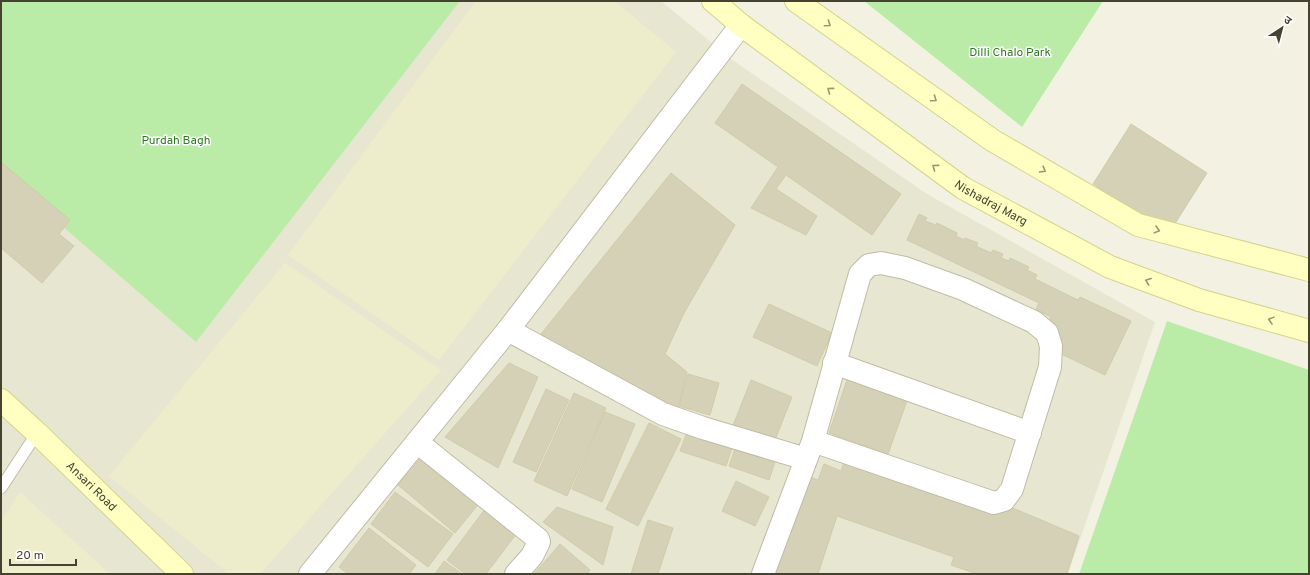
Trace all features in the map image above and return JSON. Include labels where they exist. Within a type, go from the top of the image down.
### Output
[{"type":"main road","name":"Nishadraj Marg","points":[[713,1],[741,25],[963,188],[1110,267],[1199,300],[1309,330]]},
{"type":"main road","points":[[796,1],[992,140],[1138,225],[1309,270]]},
{"type":"main road","name":"Ansari Road","points":[[1,400],[182,574]]},
{"type":"street","points":[[317,571],[417,442],[508,330],[741,25]]},
{"type":"street","points":[[508,330],[663,414],[710,430],[810,450],[994,503],[1004,500],[1012,490],[1030,433],[1050,367],[1051,346],[1047,333],[1034,322],[963,289],[905,268],[881,263],[869,265],[860,274],[810,450],[763,574]]},
{"type":"street","points":[[834,364],[1030,433]]},
{"type":"street","points":[[417,442],[538,539],[539,542],[532,556],[516,574]]},
{"type":"lane","points":[[1,488],[37,433]]},
{"type":"shaded area","points":[[1,1],[661,1],[734,61],[927,194],[1155,322],[1068,574],[1,574]]},
{"type":"shaded area","points":[[476,1],[614,1],[676,52],[439,360],[288,255]]},
{"type":"shaded area","points":[[285,263],[441,370],[260,574],[229,574],[109,476]]},
{"type":"shaded area","points":[[20,492],[110,574],[1,574],[1,522]]},
{"type":"green space","name":"Purdah Bagh","points":[[1,1],[460,1],[196,342],[1,173]]},
{"type":"green space","name":"Dilli Chalo Park","points":[[864,1],[1103,1],[1022,127]]},
{"type":"green space","points":[[1167,321],[1309,370],[1309,574],[1079,574]]},
{"type":"building","points":[[742,84],[901,194],[872,235],[786,175],[776,189],[817,216],[806,235],[751,208],[778,167],[715,123]]},
{"type":"building","points":[[1131,124],[1207,173],[1169,233],[1093,184]]},
{"type":"building","points":[[1,162],[70,220],[59,234],[74,246],[42,283],[1,248]]},
{"type":"building","points":[[671,173],[735,225],[684,313],[665,354],[687,372],[677,413],[623,387],[541,334]]},
{"type":"building","points":[[919,214],[927,218],[925,221],[936,225],[937,223],[957,233],[956,236],[964,240],[965,238],[978,243],[976,246],[991,253],[993,250],[1003,254],[1001,258],[1009,261],[1010,258],[1029,267],[1027,270],[1037,275],[1035,279],[1078,300],[1080,297],[1131,321],[1105,375],[1055,351],[1062,336],[1045,329],[1051,317],[1036,309],[1039,303],[907,240]]},
{"type":"building","points":[[769,304],[832,333],[817,366],[753,337]]},
{"type":"building","points":[[509,363],[538,377],[498,468],[445,437]]},
{"type":"building","points":[[688,374],[719,383],[710,415],[679,406]]},
{"type":"building","points":[[848,377],[908,398],[888,454],[829,433]]},
{"type":"building","points":[[751,380],[792,397],[773,445],[732,428]]},
{"type":"building","points":[[546,389],[569,400],[536,472],[513,462]]},
{"type":"building","points":[[574,393],[606,408],[567,496],[534,481]]},
{"type":"building","points":[[605,412],[635,424],[602,502],[572,489]]},
{"type":"building","points":[[649,423],[681,439],[638,526],[606,509]]},
{"type":"building","points":[[689,427],[734,442],[726,466],[680,451]]},
{"type":"building","points":[[737,443],[777,456],[769,480],[729,466]]},
{"type":"building","points":[[424,454],[481,501],[455,533],[398,485]]},
{"type":"building","points":[[846,457],[1001,503],[1079,536],[1067,574],[977,574],[951,565],[954,557],[837,516],[818,574],[768,574],[807,476],[818,480],[824,464],[841,471]]},
{"type":"building","points":[[736,481],[769,497],[755,526],[722,511]]},
{"type":"building","points":[[395,492],[453,534],[428,567],[371,524]]},
{"type":"building","points":[[488,505],[520,529],[486,574],[465,574],[447,560]]},
{"type":"building","points":[[557,507],[613,527],[603,565],[543,522]]},
{"type":"building","points":[[648,520],[673,528],[658,574],[631,574]]},
{"type":"building","points":[[369,528],[416,565],[409,574],[348,574],[339,567]]},
{"type":"building","points":[[560,544],[590,570],[587,574],[534,574]]},
{"type":"building","points":[[444,561],[462,574],[435,574]]}]
